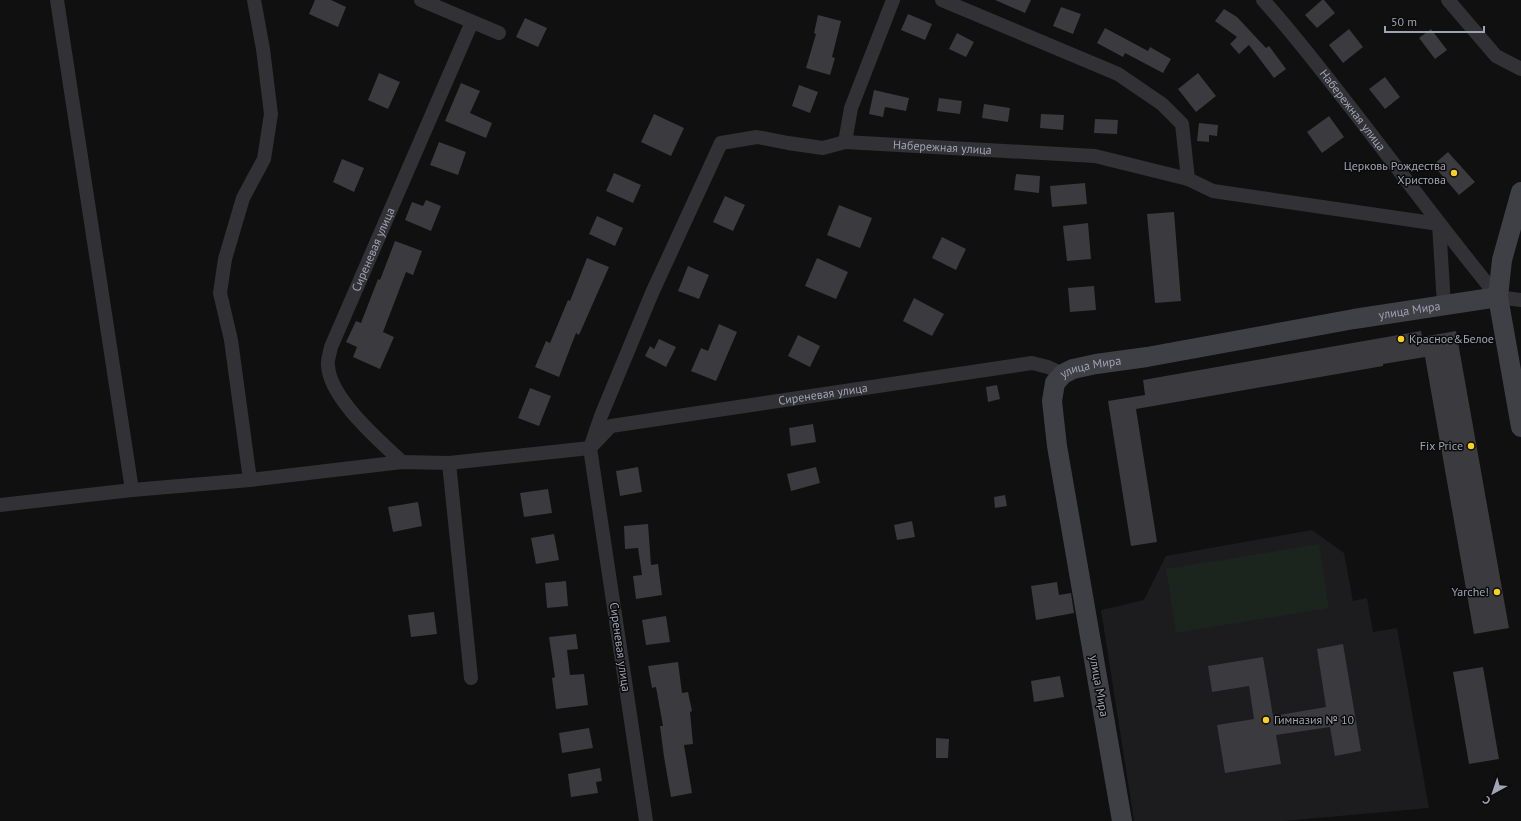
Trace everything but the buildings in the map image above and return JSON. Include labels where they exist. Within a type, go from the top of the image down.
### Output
[{"type":"street","points":[[57,0],[132,490]]},
{"type":"street","points":[[250,480],[230,340],[220,293],[225,259],[243,198],[264,159],[271,114],[263,49],[254,0]]},
{"type":"street","points":[[421,0],[499,33]]},
{"type":"street","points":[[845,142],[851,108],[893,0]]},
{"type":"street","points":[[942,0],[1118,74],[1162,104],[1182,124],[1188,179]]},
{"type":"street","name":"Набережная улица","points":[[1263,0],[1290,30],[1413,188],[1439,224],[1498,297]]},
{"type":"street","points":[[1448,0],[1496,56],[1521,69]]},
{"type":"street","name":"Сиреневая улица","points":[[402,462],[358,420],[341,398],[332,382],[328,365],[331,347],[472,22]]},
{"type":"street","name":"Сиреневая улица","points":[[646,821],[590,448],[601,416],[652,293],[721,143],[757,137],[823,148],[845,142]]},
{"type":"street","name":"Набережная улица","points":[[845,142],[1095,156],[1188,179],[1213,191],[1439,224]]},
{"type":"street","points":[[1521,192],[1502,260],[1498,297],[1521,427]]},
{"type":"street","points":[[1439,224],[1444,305]]},
{"type":"street","points":[[1498,297],[1521,300]]},
{"type":"street","name":"улица Мира","points":[[1122,821],[1057,446],[1052,401],[1055,383],[1063,374],[1073,369],[1096,364],[1147,357],[1354,319],[1498,297]]},
{"type":"street","name":"Сиреневая улица","points":[[590,448],[611,426],[1032,363],[1048,366],[1063,374]]},
{"type":"street","points":[[0,505],[132,490],[250,480],[402,462],[449,463],[590,448]]},
{"type":"street","points":[[449,463],[471,678]]},
{"type":"shaded area","name":"Гимназия № 10","points":[[1312,530],[1344,553],[1353,601],[1367,598],[1373,632],[1397,628],[1429,808],[1284,821],[1134,821],[1101,610],[1144,600],[1166,556]]},
{"type":"shaded area","points":[[1319,544],[1329,608],[1176,633],[1166,569]]},
{"type":"place","name":"Церковь Рождества Христова","points":[[1454,173]]},
{"type":"place","name":"Красное&Белое","points":[[1401,339]]},
{"type":"place","name":"Fix Price","points":[[1471,446]]},
{"type":"place","name":"Yarche!","points":[[1497,592]]},
{"type":"place","name":"Гимназия № 10","points":[[1266,720]]}]
